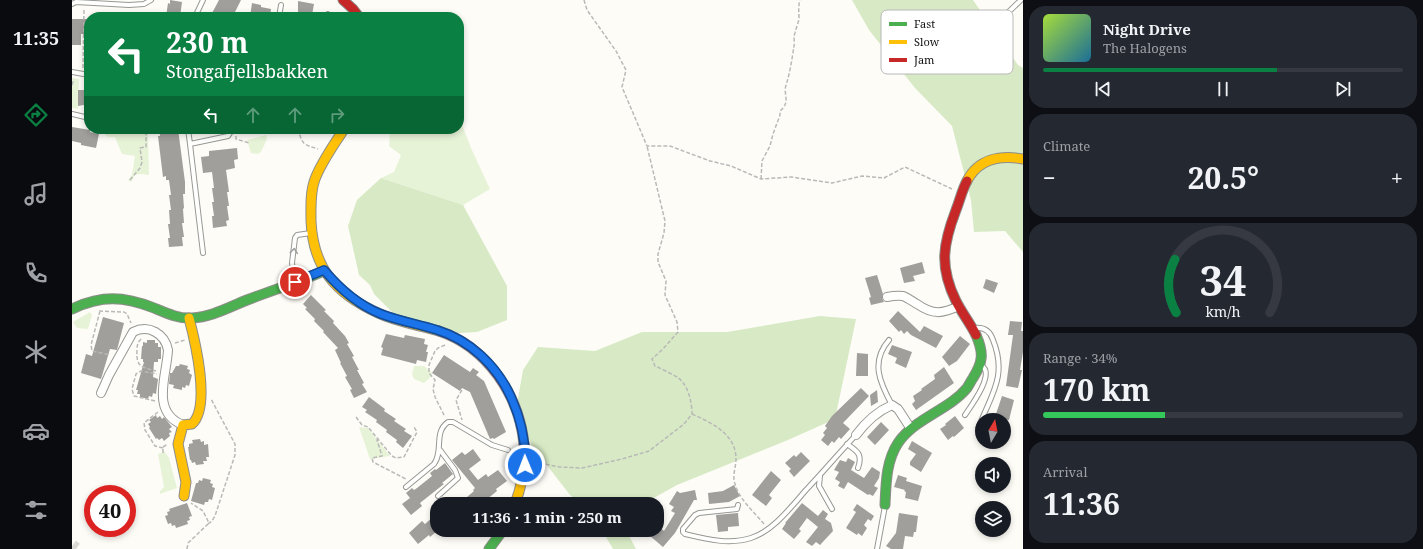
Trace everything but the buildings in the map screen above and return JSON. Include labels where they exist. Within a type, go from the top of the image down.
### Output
[{"type":"street","points":[[343,0],[355,12]]},
{"type":"street","points":[[341,134],[319,170],[310,202],[311,233],[316,254],[324,270],[346,293],[370,309],[395,319],[422,325],[444,333],[462,342],[486,360],[498,374],[516,408],[523,434],[525,461],[524,475],[517,497]]},
{"type":"street","points":[[885,505],[887,479],[892,454],[899,442],[911,429],[967,388],[980,365],[982,357],[980,347],[972,328],[959,306],[951,287],[944,259],[946,241],[961,193],[972,173],[988,160],[1003,156],[1010,156],[1023,160]]},
{"type":"street","points":[[72,309],[89,301],[100,298],[122,298],[147,305],[168,314],[189,318],[200,317],[324,270]]},
{"type":"street","points":[[887,297],[901,296],[908,298],[924,309],[935,312],[948,311],[959,306]]},
{"type":"street","points":[[101,393],[109,375],[134,332],[140,329],[152,330],[167,344],[168,356],[162,391],[164,405],[172,419],[182,425],[190,425],[196,420],[198,416],[200,387],[199,363],[189,318]]},
{"type":"street","points":[[856,435],[863,426],[883,410],[892,405],[898,409],[911,429]]},
{"type":"street","points":[[182,425],[178,444],[186,482],[184,496]]},
{"type":"street","points":[[489,549],[498,537]]},
{"type":"lane","points":[[72,4],[76,2],[84,2],[129,5],[144,4],[151,0]]},
{"type":"lane","points":[[197,12],[203,0]]},
{"type":"lane","points":[[1011,10],[1021,0]]},
{"type":"lane","points":[[280,12],[281,5]]},
{"type":"lane","points":[[72,72],[84,74]]},
{"type":"lane","points":[[72,114],[84,117]]},
{"type":"lane","points":[[189,134],[203,253]]},
{"type":"lane","points":[[190,144],[228,136],[229,134]]},
{"type":"lane","points":[[295,282],[292,268],[295,238],[297,235],[311,233]]},
{"type":"lane","points":[[972,328],[984,328],[990,334],[995,346],[999,368],[996,388],[985,413]]},
{"type":"lane","points":[[889,340],[881,350],[878,366],[880,380],[892,405]]},
{"type":"lane","points":[[965,415],[986,378],[987,372],[985,368],[980,365]]},
{"type":"lane","points":[[406,487],[437,460],[440,450],[439,435],[442,428],[448,422],[453,422],[492,445],[508,450]]},
{"type":"lane","points":[[738,505],[737,509],[706,512],[695,515],[683,529],[683,532],[685,534],[707,539],[730,541],[756,536],[780,520],[856,435]]},
{"type":"lane","points":[[847,444],[856,450],[859,455],[860,459],[858,468]]},
{"type":"lane","points":[[438,496],[458,478],[455,470],[440,450]]},
{"type":"lane","points":[[820,475],[820,486],[832,509]]},
{"type":"lane","points":[[877,549],[885,505]]},
{"type":"path","points":[[525,461],[582,468],[622,459],[649,450],[684,424],[692,414],[692,404],[687,390],[679,378],[655,366],[652,359],[678,332],[677,322],[665,295],[666,281],[658,262],[658,254],[664,233],[665,221],[647,146],[622,86],[626,70],[616,51],[587,10],[584,0]]},
{"type":"path","points":[[761,179],[762,161],[770,146],[780,111],[783,109],[787,99],[785,89],[795,44],[794,34],[798,27],[798,6],[800,0]]},
{"type":"path","points":[[83,70],[84,2]]},
{"type":"path","points":[[130,180],[140,168],[142,162],[140,148],[146,147],[146,134]]},
{"type":"path","points":[[236,134],[236,139],[249,143]]},
{"type":"path","points":[[299,134],[301,140],[305,145],[323,152]]},
{"type":"path","points":[[647,146],[670,146],[710,161],[731,166],[761,179],[791,177],[832,183],[862,176],[884,178],[905,167],[961,193]]},
{"type":"path","points":[[95,310],[124,312],[127,314],[134,332]]},
{"type":"path","points":[[100,311],[91,345],[92,351],[120,358]]},
{"type":"path","points":[[144,338],[139,340],[138,362],[144,368],[165,374]]},
{"type":"path","points":[[167,344],[189,339]]},
{"type":"path","points":[[445,345],[435,351],[429,368],[429,373],[435,380],[433,389],[435,397],[448,422]]},
{"type":"path","points":[[164,405],[134,396],[132,389],[136,374],[141,371],[165,374]]},
{"type":"path","points":[[187,549],[188,543],[212,521],[215,516],[236,449],[235,444],[210,397],[200,387]]},
{"type":"path","points":[[462,390],[456,400],[465,430]]},
{"type":"path","points":[[163,448],[155,446],[145,430],[144,423],[164,405]]},
{"type":"path","points":[[692,414],[711,422],[726,434],[733,444],[736,459],[735,485],[749,508],[767,528]]},
{"type":"path","points":[[356,416],[362,425],[368,427],[392,456],[396,458],[404,457],[417,432],[414,427]]},
{"type":"path","points":[[378,439],[377,440],[382,456],[372,458],[373,462],[412,482]]},
{"type":"path","points":[[184,496],[193,505],[203,511],[208,519],[208,524]]},
{"type":"green space","points":[[852,0],[973,0],[980,10],[881,10],[881,45],[869,30]]},
{"type":"green space","points":[[1013,58],[1018,65],[1023,68],[1023,252],[1005,231],[974,232],[971,200],[952,126],[915,88],[904,74],[1013,74]]},
{"type":"green space","points":[[72,78],[79,79],[78,109],[72,108]]},
{"type":"green space","points":[[464,130],[490,189],[463,205],[381,178],[394,172],[401,155],[389,146],[390,134],[464,134]]},
{"type":"green space","points":[[104,134],[148,134],[149,175],[135,175],[131,182],[128,180],[132,175],[135,156],[122,154],[115,137],[108,137]]},
{"type":"green space","points":[[266,135],[267,139],[261,152],[258,154],[251,153],[247,140]]},
{"type":"green space","points":[[381,178],[463,205],[507,286],[507,320],[477,332],[443,334],[394,314],[374,294],[370,285],[359,275],[348,226],[357,200]]},
{"type":"green space","points":[[90,312],[92,315],[88,329],[77,328],[73,322]]},
{"type":"green space","points":[[820,316],[856,319],[835,419],[788,440],[677,485],[656,497],[572,497],[570,495],[532,446],[516,410],[523,370],[538,347],[595,351],[642,332],[727,332]]},
{"type":"green space","points":[[414,366],[424,366],[432,373],[431,377],[424,383],[414,379],[412,374]]},
{"type":"green space","points":[[359,427],[368,428],[390,456],[370,459]]},
{"type":"green space","points":[[165,452],[169,458],[177,488],[160,494],[160,491],[164,487],[158,454]]},
{"type":"green space","points":[[606,537],[630,537],[636,549],[613,549]]},
{"type":"tunnel","points":[[72,546],[76,549]]},
{"type":"traffic: fast","points":[[72,309],[83,304],[103,299],[123,299],[143,304],[177,317],[187,318],[206,316],[324,271]]},
{"type":"traffic: fast","points":[[885,505],[887,473],[894,450],[905,434],[913,427],[960,396],[967,388],[979,367],[981,357],[980,347],[976,335]]},
{"type":"traffic: fast","points":[[489,549],[498,537]]},
{"type":"traffic: slow","points":[[341,134],[321,166],[312,189],[311,221],[313,238],[316,253],[322,266],[339,288],[363,306],[393,319],[439,331]]},
{"type":"traffic: slow","points":[[967,181],[977,168],[990,160],[998,158],[1023,159]]},
{"type":"traffic: slow","points":[[184,496],[186,482],[178,444],[183,425],[192,424],[198,416],[201,389],[198,357],[189,318]]},
{"type":"traffic: slow","points":[[518,497],[523,475],[524,444]]},
{"type":"traffic: jam","points":[[343,0],[355,12]]},
{"type":"traffic: jam","points":[[967,181],[962,191],[948,234],[945,266],[947,277],[956,301],[976,335]]},
{"type":"traffic: jam","points":[[439,331],[456,338],[472,349],[486,361],[498,375],[508,391],[515,408],[521,426],[524,444]]},
{"type":"route","points":[[295,282],[324,270],[346,293],[370,309],[395,319],[422,325],[450,335],[482,356],[498,374],[516,408],[525,446],[525,465]]}]
